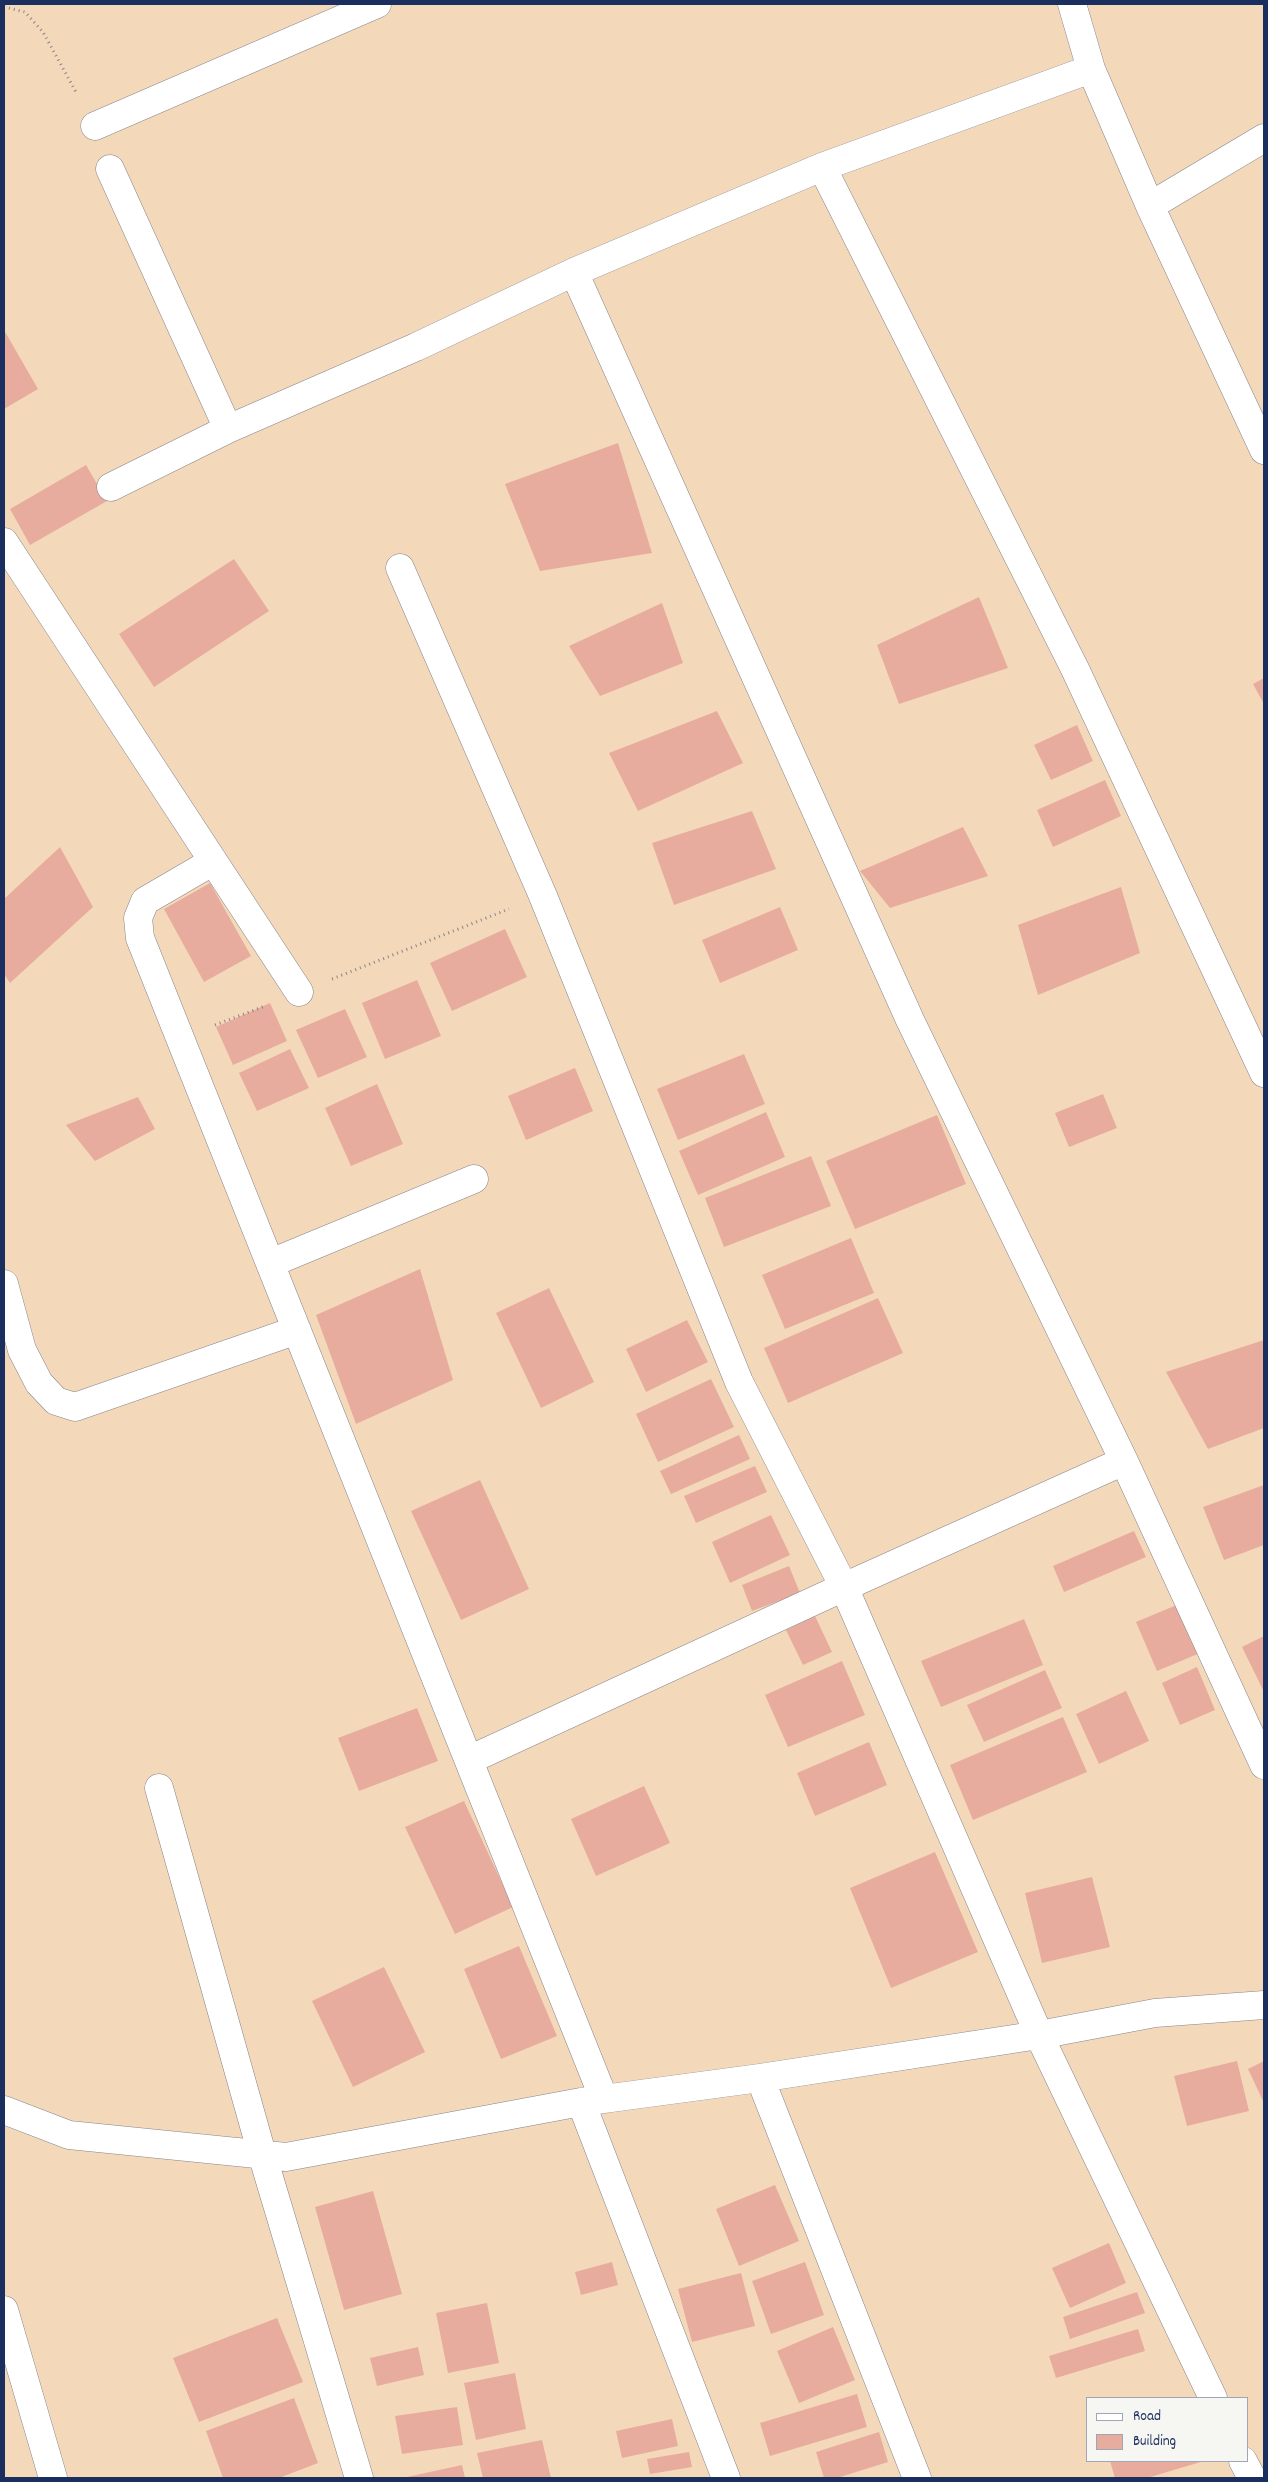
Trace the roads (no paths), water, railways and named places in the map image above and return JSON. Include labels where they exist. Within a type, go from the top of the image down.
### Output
[{"type":"street","points":[[95,126],[377,4]]},
{"type":"street","points":[[1072,4],[1092,69],[1150,206],[1257,415],[1264,450]]},
{"type":"street","points":[[110,487],[228,429],[416,347],[574,272],[822,167],[1092,69]]},
{"type":"street","points":[[1150,206],[1264,138]]},
{"type":"street","points":[[822,167],[1075,669],[1264,1073]]},
{"type":"street","points":[[110,169],[228,429]]},
{"type":"street","points":[[574,272],[910,1020],[1124,1461],[1264,1766]]},
{"type":"street","points":[[4,542],[299,992]]},
{"type":"street","points":[[400,568],[543,896],[739,1382],[844,1587],[1039,2035],[1213,2397]]},
{"type":"street","points":[[212,862],[145,901],[138,918],[140,938],[469,1760],[593,2101],[726,2478]]},
{"type":"street","points":[[271,1263],[474,1179]]},
{"type":"street","points":[[4,1284],[22,1350],[39,1383],[56,1401],[75,1407],[297,1330]]},
{"type":"street","points":[[469,1760],[844,1587],[1124,1461]]},
{"type":"street","points":[[159,1788],[262,2154],[359,2478]]},
{"type":"street","points":[[4,2110],[69,2135],[286,2157],[593,2101],[760,2078],[1039,2035],[1156,2013],[1264,2005]]},
{"type":"street","points":[[760,2078],[917,2478]]},
{"type":"street","points":[[4,2310],[8,2347],[53,2478]]},
{"type":"street","points":[[1244,2462],[1252,2478]]}]
